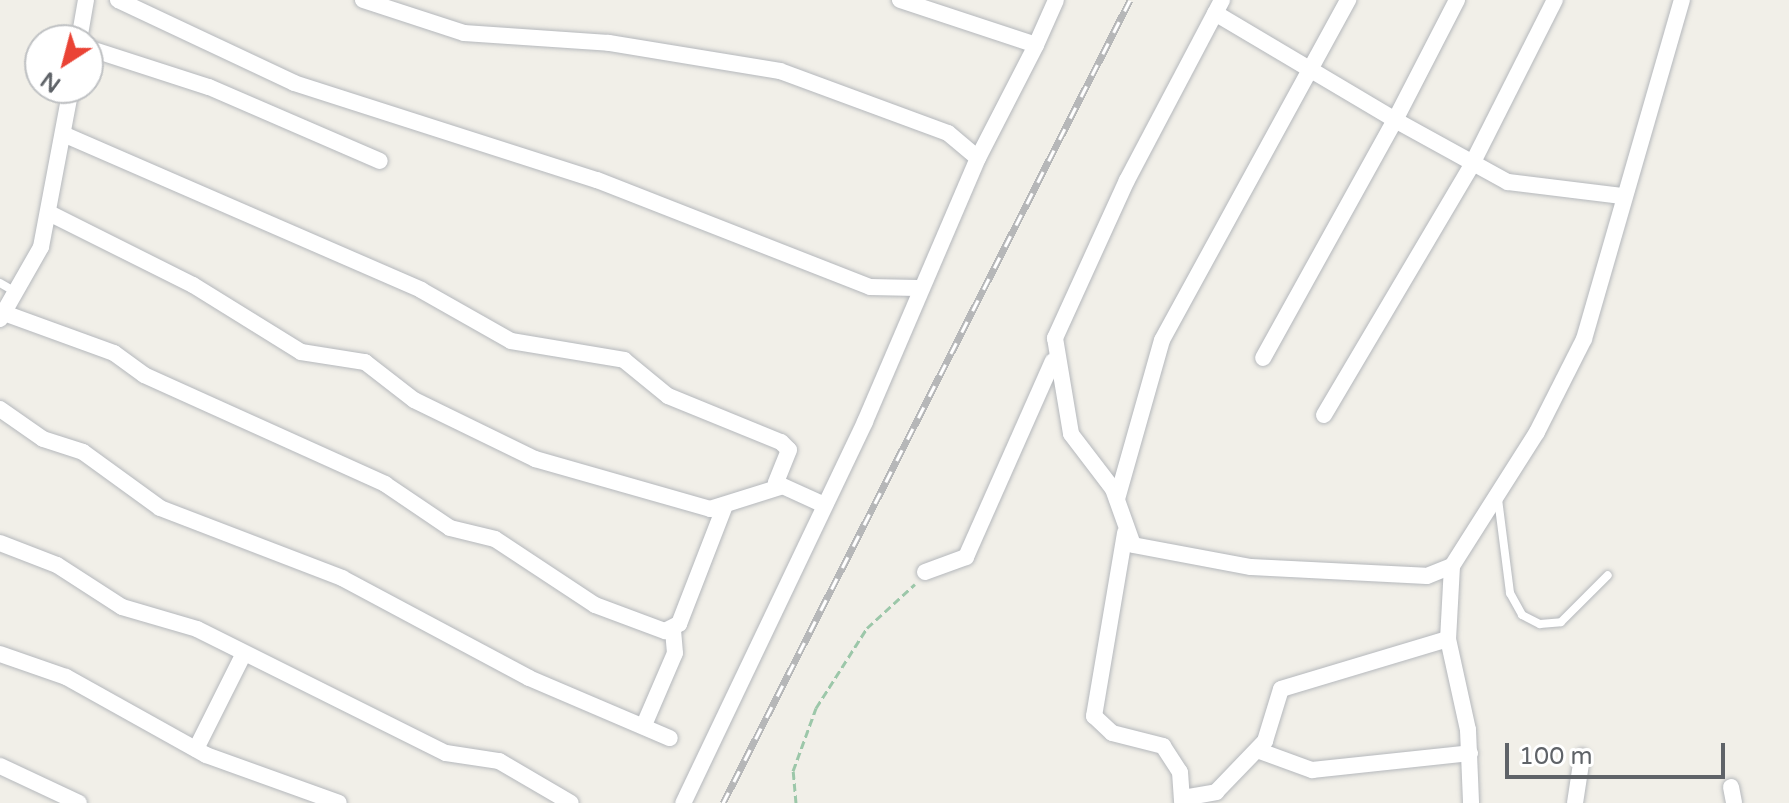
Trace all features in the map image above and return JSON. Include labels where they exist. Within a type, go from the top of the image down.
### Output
[{"type":"street","points":[[82,24],[86,0]]},
{"type":"street","points":[[118,0],[294,83],[597,180],[870,287],[917,288]]},
{"type":"street","points":[[363,0],[464,33],[609,43],[780,71],[948,133],[978,158]]},
{"type":"street","points":[[900,0],[1036,45]]},
{"type":"street","points":[[683,803],[822,504],[865,422],[917,288],[964,203],[978,158],[1056,0]]},
{"type":"street","points":[[1117,499],[1162,340],[1225,215],[1312,71],[1348,0]]},
{"type":"street","points":[[1263,358],[1395,120],[1457,0]]},
{"type":"street","points":[[1324,415],[1471,166],[1555,0]]},
{"type":"street","points":[[1471,803],[1470,753],[1448,639],[1452,566],[1496,490],[1537,432],[1584,339],[1622,196],[1682,0]]},
{"type":"street","points":[[1448,639],[1281,689],[1268,736],[1257,750],[1216,792],[1182,800],[1175,759],[1163,746],[1112,733],[1094,716],[1125,533],[1117,499],[1071,434],[1053,361],[1055,338],[1090,256],[1219,7],[1312,71],[1471,166],[1528,188],[1622,196]]},
{"type":"street","points":[[104,53],[209,87],[380,161]]},
{"type":"street","points":[[68,104],[51,214],[18,293],[2,316],[114,353],[144,375],[385,484],[450,528],[495,539],[595,605],[673,631]]},
{"type":"street","points":[[63,134],[421,290],[511,341],[624,360],[668,396],[788,447],[776,477],[780,487]]},
{"type":"street","points":[[51,214],[193,285],[301,352],[365,362],[414,400],[535,459],[607,477],[649,497],[724,508],[780,487],[822,504]]},
{"type":"street","points":[[925,572],[966,557],[1053,361]]},
{"type":"street","points":[[0,409],[43,439],[83,452],[160,508],[342,578],[529,678],[670,738]]},
{"type":"street","points":[[644,725],[675,653],[673,631],[724,508]]},
{"type":"street","points":[[1125,533],[1139,547],[1251,567],[1427,576],[1452,566]]},
{"type":"street","points":[[0,543],[57,565],[122,607],[176,620],[446,753],[499,761],[571,803]]},
{"type":"street","points":[[196,749],[244,653]]},
{"type":"street","points":[[0,654],[66,677],[196,749],[339,803]]},
{"type":"street","points":[[1257,750],[1312,770],[1470,753]]},
{"type":"street","points":[[1575,803],[1582,757]]},
{"type":"street","points":[[0,766],[79,803]]},
{"type":"lane","points":[[0,283],[18,293]]},
{"type":"lane","points":[[1496,490],[1510,593],[1522,615],[1540,624],[1561,622],[1608,575]]},
{"type":"path","points":[[796,803],[793,771],[816,708],[867,628],[925,572]]},
{"type":"railway","points":[[723,803],[1130,0]]}]
